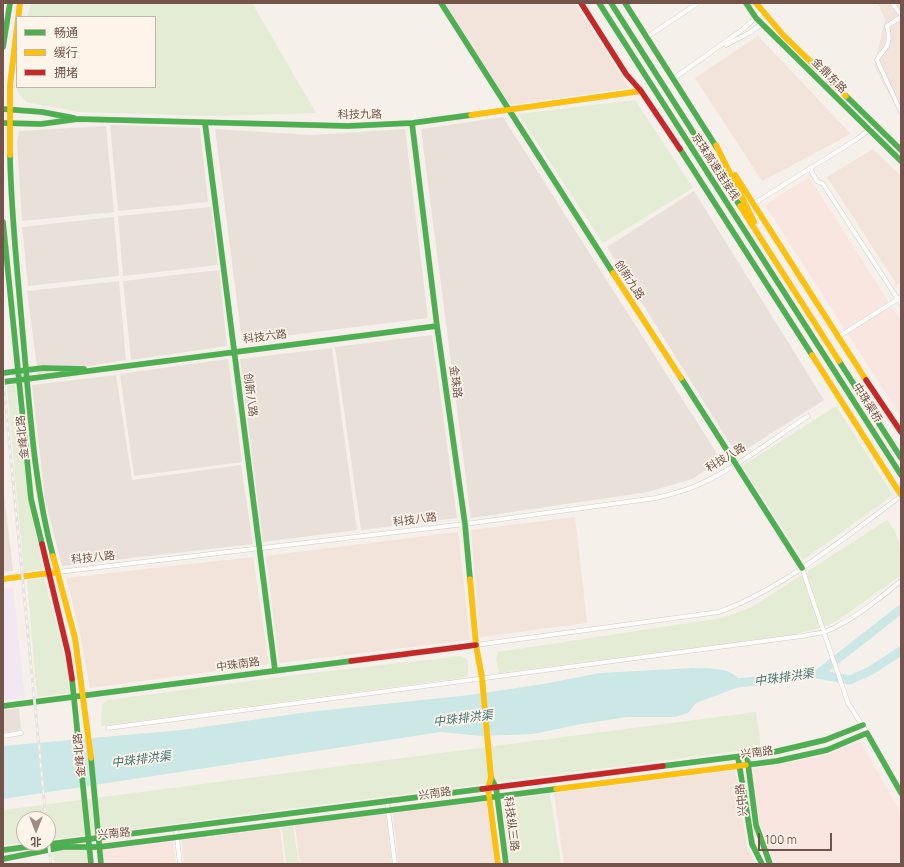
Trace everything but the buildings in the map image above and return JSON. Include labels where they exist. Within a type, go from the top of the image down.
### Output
[{"type":"main road","points":[[3,48],[10,3]]},
{"type":"main road","name":"金峰北路","points":[[18,16],[20,3]]},
{"type":"main road","name":"创新九路","points":[[441,3],[802,568]]},
{"type":"main road","points":[[581,3],[626,74],[641,90],[901,496]]},
{"type":"main road","name":"京珠高速连接线","points":[[599,3],[816,341]]},
{"type":"main road","name":"京珠高速连接线","points":[[611,3],[824,338]]},
{"type":"main road","points":[[625,3],[838,337],[901,432]]},
{"type":"main road","name":"金鼎东路","points":[[746,3],[756,18],[901,161]]},
{"type":"main road","name":"金鼎东路","points":[[756,3],[762,12],[874,125],[901,150]]},
{"type":"main road","name":"金峰北路","points":[[16,27],[10,62],[5,123],[9,193],[27,379],[42,503],[48,537],[74,635],[85,696],[101,864]]},
{"type":"main road","name":"科技九路","points":[[5,109],[42,112],[78,119],[348,126],[412,123],[641,90]]},
{"type":"main road","name":"科技九路","points":[[5,123],[41,124],[78,119]]},
{"type":"main road","name":"创新八路","points":[[205,123],[275,670]]},
{"type":"main road","name":"金珠路","points":[[412,123],[436,326],[465,524],[476,645],[482,678],[491,778]]},
{"type":"main road","points":[[716,145],[749,209],[759,235]]},
{"type":"main road","name":"金峰北路","points":[[3,222],[32,499],[48,573],[68,653],[75,697],[91,864]]},
{"type":"main road","name":"科技六路","points":[[3,382],[436,326]]},
{"type":"main road","name":"中珠渠桥","points":[[824,338],[901,458]]},
{"type":"main road","name":"中珠渠桥","points":[[816,341],[901,476]]},
{"type":"main road","name":"科技六路","points":[[3,373],[26,369],[53,367],[96,370]]},
{"type":"main road","name":"科技八路","points":[[3,579],[58,572]]},
{"type":"main road","name":"中珠南路","points":[[3,706],[476,645]]},
{"type":"main road","name":"兴南路","points":[[3,859],[32,852],[99,840],[176,829],[496,786],[780,751],[812,744],[863,725]]},
{"type":"main road","points":[[867,733],[901,793]]},
{"type":"main road","name":"兴南路","points":[[3,850],[89,842],[100,847],[177,836],[389,811],[489,796],[777,761],[822,751],[867,733]]},
{"type":"main road","name":"兴中路","points":[[747,756],[754,822],[762,847],[770,864]]},
{"type":"main road","name":"兴中路","points":[[738,757],[752,844],[762,864]]},
{"type":"main road","points":[[488,788],[491,778]]},
{"type":"main road","name":"科技纵三路","points":[[491,778],[496,786],[498,795],[506,864]]},
{"type":"main road","name":"科技纵三路","points":[[488,788],[498,864]]},
{"type":"street","points":[[647,38],[698,3]]},
{"type":"street","points":[[892,3],[901,16],[887,26],[889,35],[887,48],[879,56],[878,60],[901,112]]},
{"type":"street","points":[[673,79],[716,49],[762,12]]},
{"type":"street","points":[[716,49],[749,34],[769,19]]},
{"type":"street","points":[[754,204],[869,130],[874,125]]},
{"type":"street","points":[[810,168],[817,181],[823,184],[899,298],[901,304]]},
{"type":"street","points":[[838,337],[899,298]]},
{"type":"street","name":"科技八路","points":[[58,572],[465,524],[656,498],[680,492],[701,484],[736,464],[808,416]]},
{"type":"street","points":[[476,645],[719,612],[736,606],[802,568],[901,496]]},
{"type":"street","points":[[802,568],[825,631],[848,703],[867,733]]},
{"type":"street","points":[[108,728],[414,689],[482,678],[795,637],[825,631],[843,622],[885,594],[901,581]]},
{"type":"street","points":[[3,736],[21,734]]},
{"type":"street","points":[[388,801],[395,864]]},
{"type":"street","points":[[176,829],[180,864]]},
{"type":"shaded area","points":[[445,3],[575,3],[629,88],[510,105]]},
{"type":"shaded area","points":[[878,3],[901,3],[901,117],[874,66],[885,20]]},
{"type":"shaded area","points":[[758,36],[851,134],[762,181],[695,78]]},
{"type":"shaded area","points":[[503,117],[721,460],[692,479],[648,492],[471,518],[421,129]]},
{"type":"shaded area","points":[[110,125],[200,128],[208,202],[118,211]]},
{"type":"shaded area","points":[[106,126],[114,212],[22,221],[17,142],[19,131]]},
{"type":"shaded area","points":[[215,129],[312,135],[405,129],[428,318],[242,341]]},
{"type":"shaded area","points":[[873,149],[901,176],[901,282],[897,285],[827,177]]},
{"type":"shaded area","points":[[809,177],[901,321],[901,417],[765,205]]},
{"type":"shaded area","points":[[694,191],[824,400],[737,455],[607,247]]},
{"type":"shaded area","points":[[211,207],[218,265],[123,276],[118,216]]},
{"type":"shaded area","points":[[114,217],[119,276],[28,286],[22,227]]},
{"type":"shaded area","points":[[219,270],[227,346],[131,360],[123,281]]},
{"type":"shaded area","points":[[119,281],[126,360],[38,374],[27,291]]},
{"type":"shaded area","points":[[432,335],[457,518],[361,530],[335,347]]},
{"type":"shaded area","points":[[332,348],[357,530],[263,542],[240,359]]},
{"type":"shaded area","points":[[228,359],[242,462],[134,476],[120,374]]},
{"type":"shaded area","points":[[116,375],[132,480],[241,465],[253,544],[62,566],[45,499],[32,385]]},
{"type":"shaded area","points":[[3,485],[13,571],[3,572]]},
{"type":"shaded area","points":[[575,517],[587,623],[480,637],[471,530]]},
{"type":"shaded area","points":[[458,532],[470,640],[279,663],[266,556]]},
{"type":"shaded area","points":[[253,557],[269,664],[90,688],[80,634],[66,578]]},
{"type":"shaded area","points":[[13,587],[25,698],[3,700],[3,588]]},
{"type":"shaded area","points":[[19,708],[21,730],[3,733],[3,710]]},
{"type":"shaded area","points":[[860,741],[901,813],[901,864],[775,864],[761,833],[752,768],[777,765],[829,754]]},
{"type":"shaded area","points":[[735,770],[747,847],[756,864],[564,864],[554,793]]},
{"type":"shaded area","points":[[486,800],[495,864],[398,864],[393,813]]},
{"type":"shaded area","points":[[386,814],[392,864],[300,864],[295,825]]},
{"type":"shaded area","points":[[280,828],[284,864],[184,864],[182,840]]},
{"type":"shaded area","points":[[173,839],[176,864],[104,864],[102,849]]},
{"type":"green space","points":[[31,3],[252,3],[316,113],[219,116],[78,112],[26,102],[17,91],[17,88],[156,88],[156,16],[27,16]]},
{"type":"green space","points":[[635,100],[693,188],[603,243],[518,114]]},
{"type":"green space","points":[[15,384],[28,498],[43,569],[24,572],[7,386]]},
{"type":"green space","points":[[836,406],[893,495],[803,560],[742,466]]},
{"type":"green space","points":[[887,520],[892,526],[898,539],[901,575],[837,621],[823,627],[792,635],[499,673],[496,659],[498,652],[722,618],[752,607]]},
{"type":"green space","points":[[44,578],[65,656],[70,693],[37,697],[27,580]]},
{"type":"green space","points":[[461,656],[468,660],[468,677],[101,726],[102,704],[108,700],[287,676]]},
{"type":"green space","points":[[756,712],[761,748],[56,839],[56,811],[16,811],[16,844],[3,845],[3,810]]},
{"type":"green space","points":[[550,794],[561,864],[510,864],[502,800]]},
{"type":"green space","points":[[293,826],[299,864],[286,864],[282,828]]},
{"type":"green space","points":[[87,848],[88,864],[54,864],[52,851]]},
{"type":"water","points":[[692,668],[719,669],[726,671],[732,673],[740,682],[736,688],[696,703],[688,713],[675,717],[627,717],[533,734],[481,736],[441,732],[3,799],[3,746],[182,730],[308,712],[470,695],[543,684],[600,673]]},
{"type":"waterway","name":"中珠排洪渠","points":[[729,684],[818,674],[901,609]]},
{"type":"waterway","points":[[818,674],[850,680],[870,671],[901,651]]},
{"type":"railway","points":[[3,378],[45,811]]},
{"type":"railway","points":[[49,851],[51,864]]},
{"type":"traffic: fast","points":[[3,47],[10,3]]},
{"type":"traffic: fast","points":[[441,3],[613,273]]},
{"type":"traffic: fast","points":[[599,3],[901,475]]},
{"type":"traffic: fast","points":[[611,3],[740,206]]},
{"type":"traffic: fast","points":[[625,3],[717,148]]},
{"type":"traffic: fast","points":[[746,3],[756,18],[901,161]]},
{"type":"traffic: fast","points":[[846,96],[901,150]]},
{"type":"traffic: fast","points":[[3,109],[42,112],[74,118]]},
{"type":"traffic: fast","points":[[3,123],[41,124],[78,119],[348,126],[412,123],[471,115]]},
{"type":"traffic: fast","points":[[205,123],[275,670]]},
{"type":"traffic: fast","points":[[412,123],[437,326],[465,524],[470,579]]},
{"type":"traffic: fast","points":[[680,149],[812,355]]},
{"type":"traffic: fast","points":[[10,155],[15,246],[28,392],[41,502],[53,556]]},
{"type":"traffic: fast","points":[[3,222],[31,499],[42,544]]},
{"type":"traffic: fast","points":[[3,382],[437,326]]},
{"type":"traffic: fast","points":[[839,361],[901,458]]},
{"type":"traffic: fast","points":[[3,373],[43,368],[84,369]]},
{"type":"traffic: fast","points":[[681,378],[802,568]]},
{"type":"traffic: fast","points":[[3,706],[351,661]]},
{"type":"traffic: fast","points":[[72,679],[91,864]]},
{"type":"traffic: fast","points":[[663,766],[774,752],[825,740],[863,725]]},
{"type":"traffic: fast","points":[[746,765],[777,761],[827,750],[867,733],[901,793]]},
{"type":"traffic: fast","points":[[747,756],[756,825],[770,864]]},
{"type":"traffic: fast","points":[[738,757],[752,844],[762,864]]},
{"type":"traffic: fast","points":[[91,758],[101,864]]},
{"type":"traffic: fast","points":[[491,778],[496,787],[506,864]]},
{"type":"traffic: fast","points":[[3,850],[482,789]]},
{"type":"traffic: fast","points":[[3,859],[63,847],[99,847],[556,789]]},
{"type":"traffic: slow","points":[[18,16],[20,3]]},
{"type":"traffic: slow","points":[[756,3],[783,35],[846,96]]},
{"type":"traffic: slow","points":[[10,155],[10,85],[16,36]]},
{"type":"traffic: slow","points":[[471,115],[641,91]]},
{"type":"traffic: slow","points":[[716,145],[754,222]]},
{"type":"traffic: slow","points":[[735,175],[866,380]]},
{"type":"traffic: slow","points":[[740,206],[839,361]]},
{"type":"traffic: slow","points":[[613,273],[681,378]]},
{"type":"traffic: slow","points":[[812,355],[901,495]]},
{"type":"traffic: slow","points":[[53,556],[75,638],[91,758]]},
{"type":"traffic: slow","points":[[3,579],[58,572]]},
{"type":"traffic: slow","points":[[470,579],[476,645],[482,678],[491,778],[488,788],[498,864]]},
{"type":"traffic: slow","points":[[556,789],[746,765]]},
{"type":"traffic: jam","points":[[581,3],[626,74],[641,91],[680,149]]},
{"type":"traffic: jam","points":[[866,380],[901,432]]},
{"type":"traffic: jam","points":[[42,544],[68,653],[72,679]]},
{"type":"traffic: jam","points":[[351,661],[476,645]]},
{"type":"traffic: jam","points":[[482,789],[663,766]]}]
